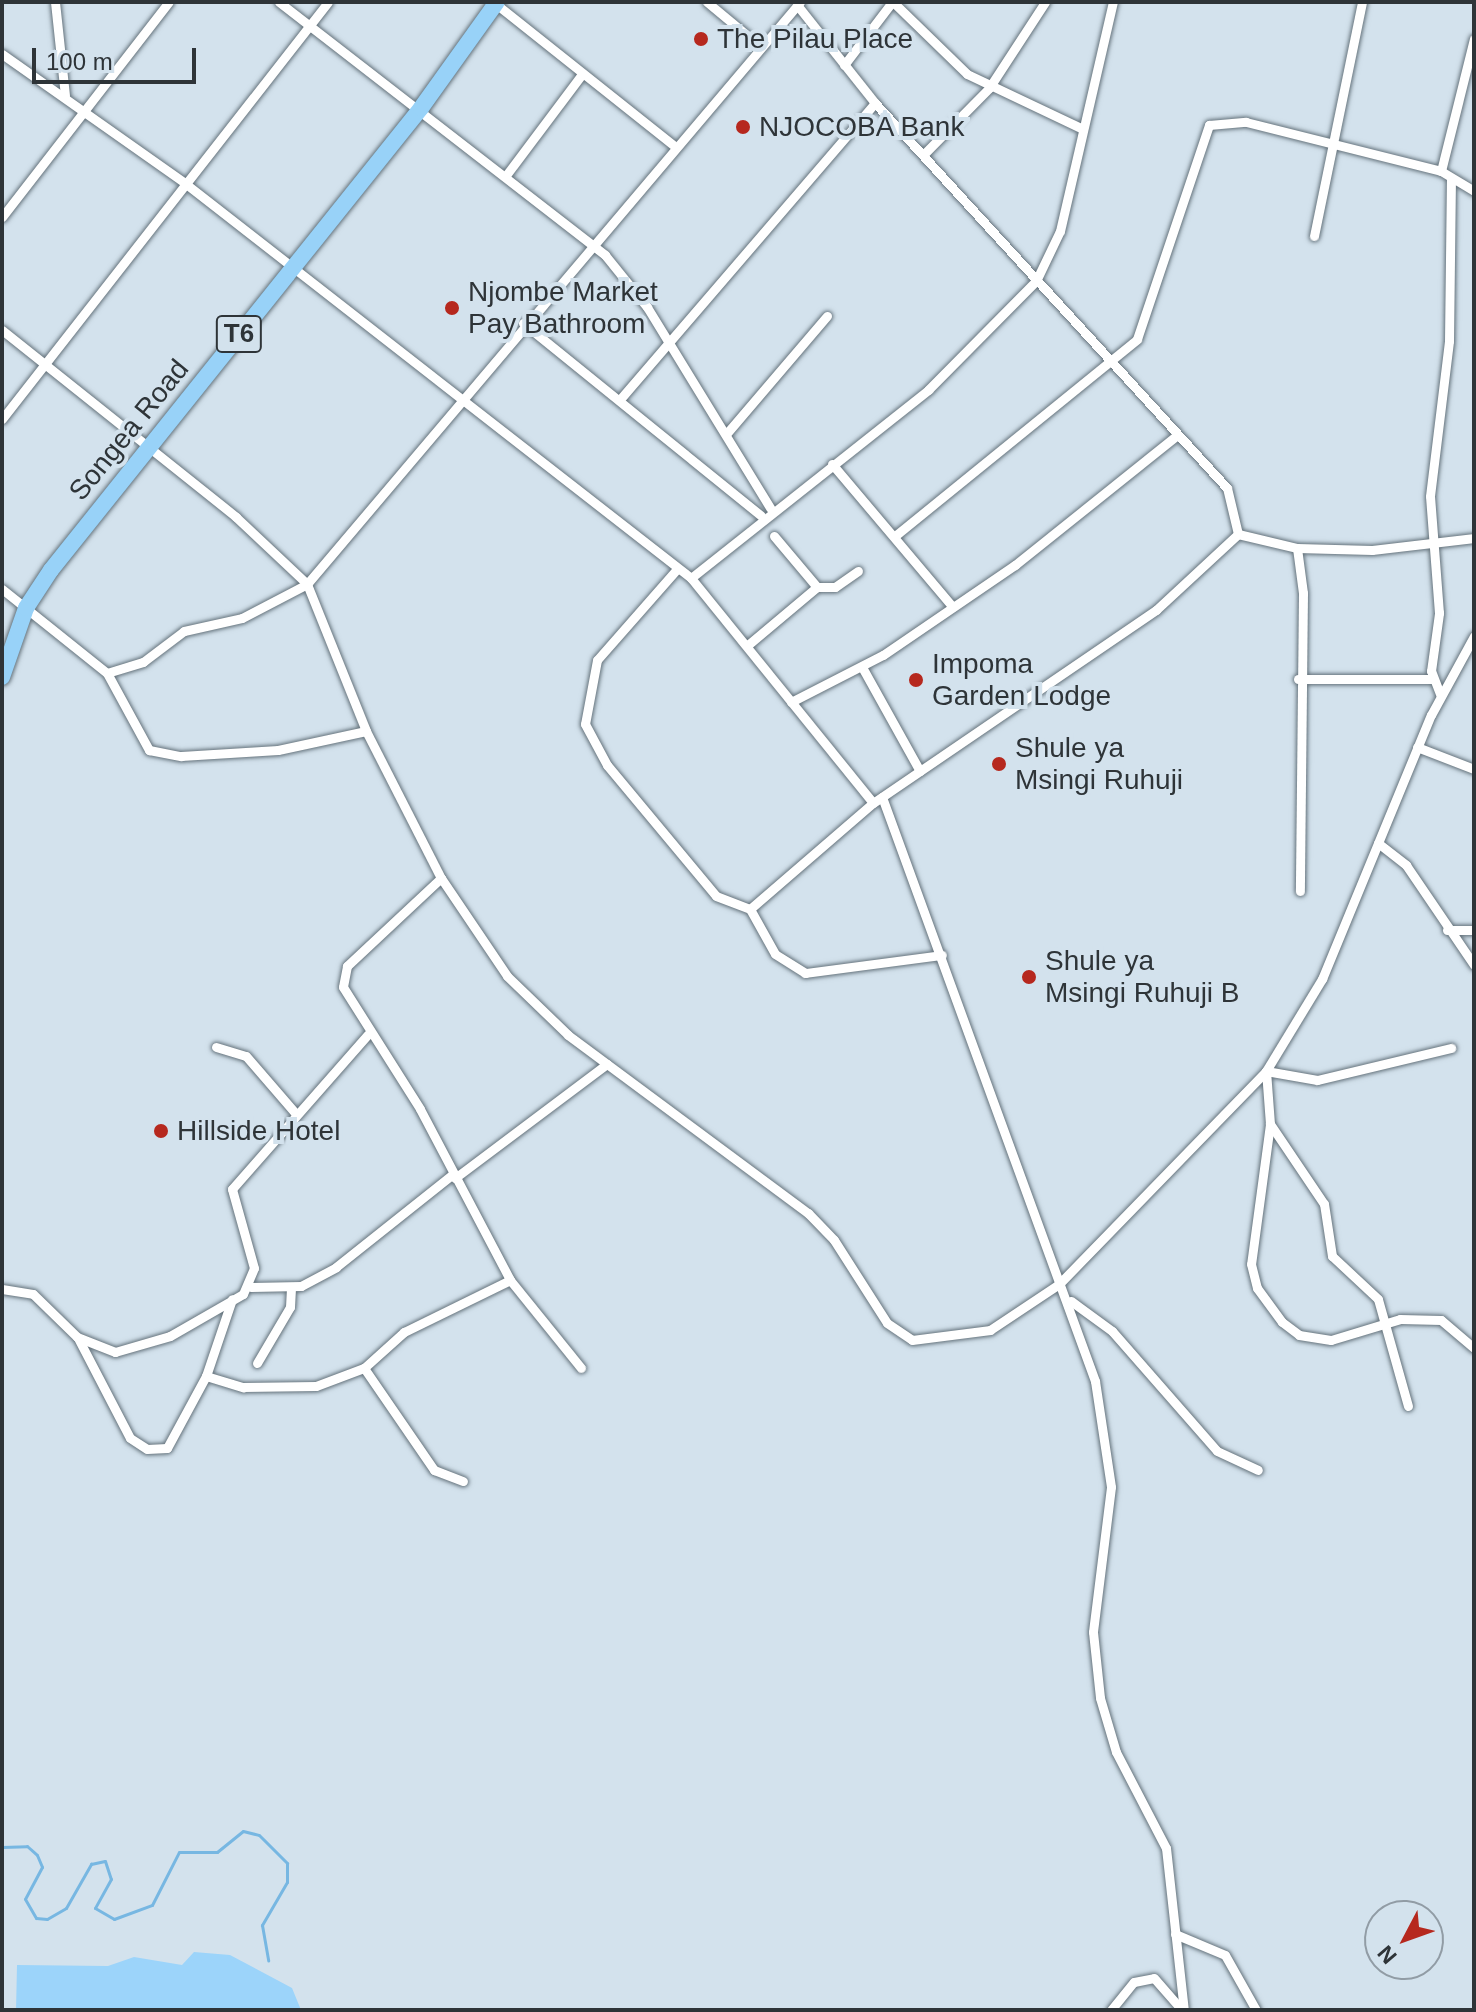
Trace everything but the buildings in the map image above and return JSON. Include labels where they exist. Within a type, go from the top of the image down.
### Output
[{"type":"highway","name":"Songea Road","points":[[2,677],[26,608],[147,447],[421,108],[496,3]]},
{"type":"street","points":[[55,2],[65,95]]},
{"type":"street","points":[[2,217],[83,108],[169,2]]},
{"type":"street","points":[[279,2],[507,174],[590,241],[633,287],[727,433],[770,508]]},
{"type":"street","points":[[2,419],[328,2]]},
{"type":"street","points":[[707,2],[760,46]]},
{"type":"street","points":[[844,65],[893,2],[931,46],[989,88],[1083,129]]},
{"type":"street","points":[[691,578],[770,508],[928,390],[1036,281],[1052,255],[1113,2]]},
{"type":"street","points":[[1314,236],[1362,2]]},
{"type":"street","points":[[496,3],[673,145]]},
{"type":"street","points":[[923,155],[989,88],[1043,3]]},
{"type":"street","points":[[107,673],[143,662],[184,631],[242,618],[307,584],[465,399],[590,241],[798,4],[875,103],[1227,488],[1238,534]]},
{"type":"street","points":[[1441,171],[1474,39]]},
{"type":"street","points":[[2,54],[65,95],[186,184],[691,578],[749,644],[791,702],[877,800],[942,955],[1059,1284],[1070,1301],[1095,1381],[1111,1487],[1093,1632],[1100,1698],[1116,1752],[1166,1848],[1183,2010]]},
{"type":"street","points":[[507,174],[582,74]]},
{"type":"street","points":[[622,397],[875,103]]},
{"type":"street","points":[[895,536],[1137,339],[1152,307],[1209,125],[1246,122],[1333,148],[1441,171],[1474,191]]},
{"type":"street","points":[[1440,694],[1432,679],[1439,613],[1431,474],[1449,341],[1451,178]]},
{"type":"street","points":[[727,433],[827,316]]},
{"type":"street","points":[[523,323],[622,397],[761,516]]},
{"type":"street","points":[[2,330],[147,447],[307,584],[366,731],[441,878],[507,976],[607,1064],[808,1213],[900,1335],[990,1330],[1059,1284],[1266,1071],[1322,979],[1440,694],[1474,636]]},
{"type":"street","points":[[791,702],[862,667],[953,607],[1073,522],[1177,435]]},
{"type":"street","points":[[832,464],[953,607]]},
{"type":"street","points":[[1238,534],[1297,548],[1434,547],[1474,538]]},
{"type":"street","points":[[750,909],[877,800],[1156,610],[1238,534]]},
{"type":"street","points":[[774,536],[817,587]]},
{"type":"street","points":[[1297,548],[1303,593],[1298,679],[1300,891]]},
{"type":"street","points":[[677,569],[597,660],[585,724],[607,765],[716,896],[750,909],[775,954],[805,973],[942,955]]},
{"type":"street","points":[[749,644],[817,587],[835,587],[858,571]]},
{"type":"street","points":[[3,591],[107,673],[149,750],[162,755],[278,750],[366,731]]},
{"type":"street","points":[[862,667],[920,771]]},
{"type":"street","points":[[1298,679],[1432,679]]},
{"type":"street","points":[[1417,747],[1474,769]]},
{"type":"street","points":[[1378,843],[1406,865],[1447,930],[1474,965]]},
{"type":"street","points":[[441,878],[342,975],[368,1034],[420,1109],[510,1280],[581,1368]]},
{"type":"street","points":[[1447,930],[1474,930]]},
{"type":"street","points":[[251,1287],[254,1268],[232,1189],[368,1034]]},
{"type":"street","points":[[216,1047],[246,1056],[296,1114]]},
{"type":"street","points":[[1266,1071],[1317,1080],[1451,1048]]},
{"type":"street","points":[[77,1337],[115,1352],[139,1348],[251,1287],[291,1287],[336,1267],[607,1064]]},
{"type":"street","points":[[1266,1071],[1270,1124],[1251,1264],[1262,1296],[1282,1322],[1313,1339],[1349,1336],[1385,1321],[1449,1322],[1474,1348]]},
{"type":"street","points":[[1270,1124],[1324,1204],[1332,1256],[1369,1286],[1385,1321],[1408,1406]]},
{"type":"street","points":[[206,1376],[298,1389],[364,1368],[404,1332],[510,1280]]},
{"type":"street","points":[[257,1363],[290,1307],[291,1287]]},
{"type":"street","points":[[2,1289],[33,1294],[77,1337],[120,1425],[147,1449],[175,1441],[206,1376],[232,1299]]},
{"type":"street","points":[[1070,1301],[1112,1331],[1217,1451],[1258,1470]]},
{"type":"street","points":[[364,1368],[434,1470],[463,1481]]},
{"type":"street","points":[[1175,1934],[1225,1955],[1256,2010]]},
{"type":"street","points":[[1111,2010],[1134,1982],[1154,1978],[1183,2010]]},
{"type":"shaded area","points":[[194,1952],[230,1955],[292,1988],[301,2010],[16,2010],[17,1965],[108,1966],[134,1957],[182,1965]]},
{"type":"waterway","points":[[2,1847],[27,1846],[37,1855],[42,1867],[25,1899],[36,1918],[47,1919],[66,1908],[91,1864],[105,1861],[111,1879],[95,1908],[114,1919],[152,1905],[179,1852],[217,1852],[243,1831],[259,1835],[287,1863],[287,1882],[262,1925],[268,1960]]},
{"type":"place","name":"The Pilau Place","points":[[701,39]]},
{"type":"place","name":"NJOCOBA Bank","points":[[743,127]]},
{"type":"place","name":"Njombe Market Pay Bathroom","points":[[452,308]]},
{"type":"place","name":"Impoma Garden Lodge","points":[[916,680]]},
{"type":"place","name":"Shule ya Msingi Ruhuji","points":[[999,764]]},
{"type":"place","name":"Shule ya Msingi Ruhuji B","points":[[1029,977]]},
{"type":"place","name":"Hillside Hotel","points":[[161,1131]]}]
